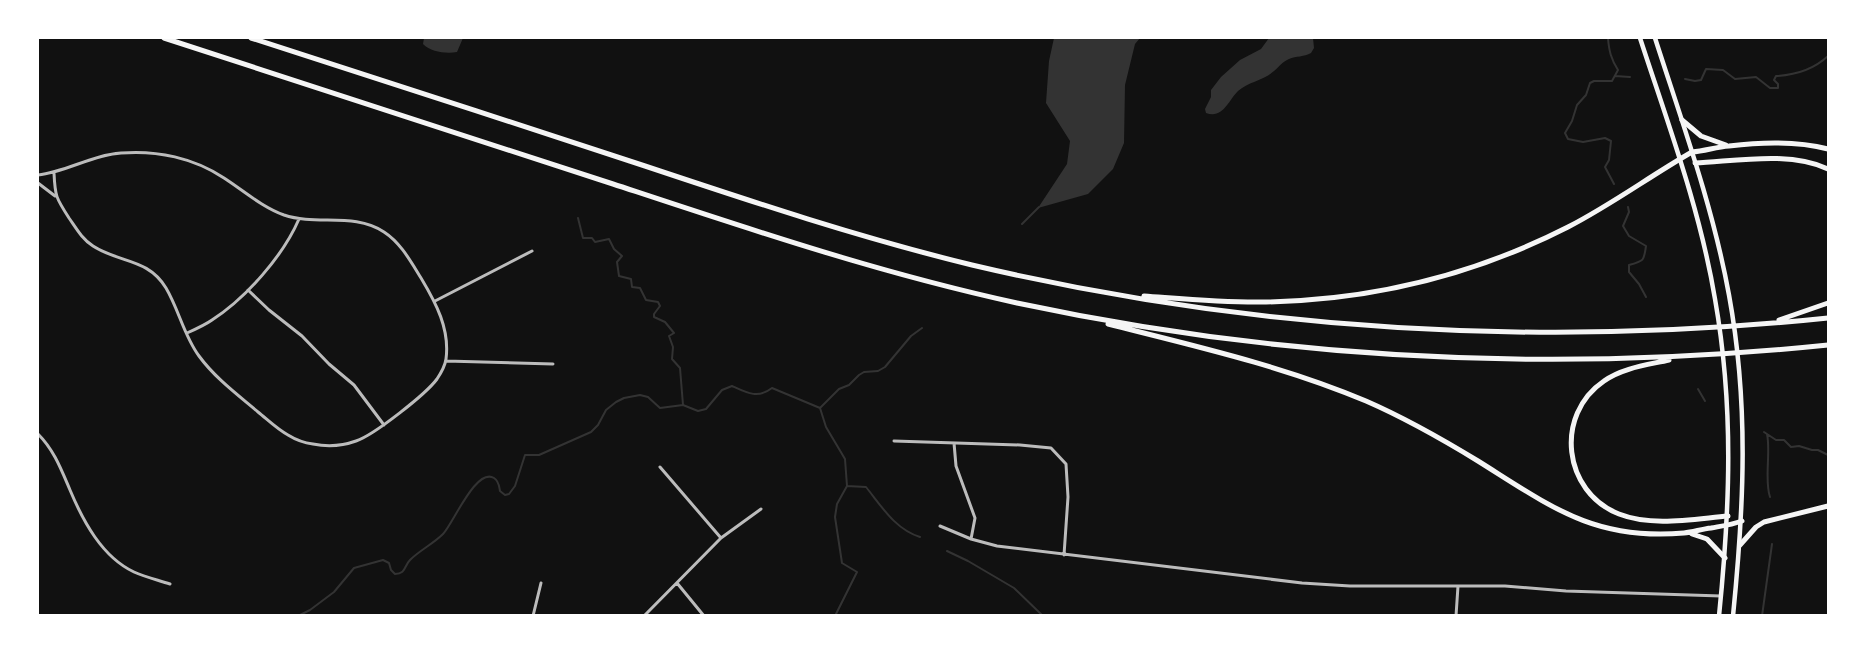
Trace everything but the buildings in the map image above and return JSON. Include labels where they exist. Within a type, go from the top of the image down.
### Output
[{"type":"highway","points":[[164,38],[819,251],[964,291],[1061,312],[1261,364],[1342,392],[1392,413],[1437,437],[1548,505],[1586,522],[1636,533],[1696,534],[1707,539],[1725,558]]},
{"type":"highway","points":[[251,38],[875,240],[1009,273],[1115,294],[1262,316],[1410,329],[1559,333],[1708,328],[1828,318]]},
{"type":"highway","points":[[1682,120],[1701,136],[1727,146]]},
{"type":"highway","points":[[1115,294],[1241,302],[1288,301],[1355,295],[1425,281],[1486,262],[1547,237],[1612,202],[1692,152],[1727,146],[1796,144],[1828,149]]},
{"type":"highway","points":[[1695,163],[1783,159],[1812,162],[1828,169]]},
{"type":"highway","points":[[1769,323],[1828,303]]},
{"type":"highway","points":[[1061,312],[1209,337],[1369,353],[1509,360],[1712,355],[1828,345]]},
{"type":"highway","points":[[1686,356],[1623,371],[1604,380],[1596,387],[1584,400],[1574,419],[1570,440],[1572,458],[1578,476],[1588,493],[1603,506],[1619,514],[1638,519],[1659,520],[1728,516]]},
{"type":"highway","points":[[1740,545],[1756,527],[1764,522],[1828,506]]},
{"type":"highway","points":[[1687,533],[1742,521]]},
{"type":"main road","points":[[1640,38],[1701,233],[1720,329],[1729,427],[1728,516],[1719,615]]},
{"type":"main road","points":[[1655,38],[1706,197],[1722,262],[1734,327],[1743,427],[1742,521],[1733,615]]},
{"type":"street","points":[[38,175],[54,173],[117,153],[164,154],[200,165],[268,208],[299,219],[356,221],[369,224],[388,234],[404,251],[435,301],[445,332],[446,361],[441,374],[432,385],[366,437],[342,445],[315,445],[297,439],[280,430],[213,373],[199,356],[165,286],[157,276],[148,268],[105,252],[84,239],[55,196],[38,183]]},
{"type":"street","points":[[54,173],[55,196]]},
{"type":"street","points":[[188,333],[212,320],[248,290],[279,255],[299,219]]},
{"type":"street","points":[[435,301],[532,251]]},
{"type":"street","points":[[248,290],[354,385],[384,425]]},
{"type":"street","points":[[446,361],[553,364]]},
{"type":"street","points":[[38,434],[57,458],[79,513],[100,544],[112,557],[133,572],[170,584]]},
{"type":"street","points":[[894,441],[1051,448],[1066,464],[1068,497],[1064,555]]},
{"type":"street","points":[[954,443],[956,466],[975,518],[971,539]]},
{"type":"street","points":[[660,467],[722,538]]},
{"type":"street","points":[[645,615],[722,538],[761,509]]},
{"type":"street","points":[[940,526],[971,539],[997,546],[1302,583],[1350,586],[1505,586],[1566,591],[1721,596]]},
{"type":"street","points":[[533,615],[541,583]]},
{"type":"street","points":[[677,583],[704,615]]},
{"type":"street","points":[[1456,615],[1458,586]]},
{"type":"shaded area","points":[[424,38],[463,38],[457,52],[448,53],[426,47],[423,44]]},
{"type":"shaded area","points":[[1054,38],[1140,38],[1135,44],[1125,85],[1124,143],[1113,169],[1088,194],[1038,208],[1067,164],[1070,141],[1046,103],[1049,61]]},
{"type":"shaded area","points":[[1269,38],[1313,38],[1314,48],[1311,53],[1287,60],[1270,74],[1242,88],[1221,111],[1206,113],[1205,109],[1211,97],[1211,90],[1221,77],[1240,60],[1261,49]]},
{"type":"waterway","points":[[1608,38],[1611,55],[1618,70],[1612,81],[1590,83],[1565,133],[1568,139],[1583,142],[1605,138],[1611,141],[1609,160],[1605,167],[1614,184]]},
{"type":"waterway","points":[[1685,79],[1701,80],[1706,69],[1723,70],[1735,79],[1756,77],[1770,88],[1778,88],[1774,80],[1776,76],[1804,71],[1828,56]]},
{"type":"waterway","points":[[1615,76],[1630,77]]},
{"type":"waterway","points":[[1022,224],[1039,207]]},
{"type":"waterway","points":[[1628,207],[1629,212],[1623,226],[1629,236],[1646,246],[1642,260],[1629,265],[1629,272],[1646,297]]},
{"type":"waterway","points":[[578,218],[583,238],[592,238],[595,242],[609,239],[614,249],[622,256],[617,262],[619,276],[631,279],[632,287],[640,288],[646,300],[658,302],[660,306],[654,317],[665,322],[674,333],[669,336],[673,347],[672,359],[680,368],[683,405]]},
{"type":"waterway","points":[[820,408],[839,389],[849,385],[859,375],[885,367],[911,336],[922,328]]},
{"type":"waterway","points":[[298,616],[334,592],[354,568],[383,560],[389,563],[395,574],[401,573],[410,560],[443,534],[480,481],[487,477],[494,478],[498,482],[500,491],[505,495],[509,494],[515,486],[525,455],[539,455],[591,432],[598,425],[606,410],[616,402],[640,395],[648,397],[660,408],[683,405],[698,411],[706,409],[722,390],[732,386],[757,394],[772,388],[820,408],[826,427],[845,459],[847,486],[837,504],[835,517],[842,563],[857,572],[835,616]]},
{"type":"waterway","points":[[1698,389],[1705,401]]},
{"type":"waterway","points":[[1764,432],[1776,440],[1784,440],[1791,447],[1799,446],[1818,450],[1828,455]]},
{"type":"waterway","points":[[1767,434],[1770,497]]},
{"type":"waterway","points":[[847,486],[866,487],[896,523],[920,537]]},
{"type":"waterway","points":[[1762,616],[1772,544]]},
{"type":"waterway","points":[[947,551],[1014,588],[1043,616]]}]
